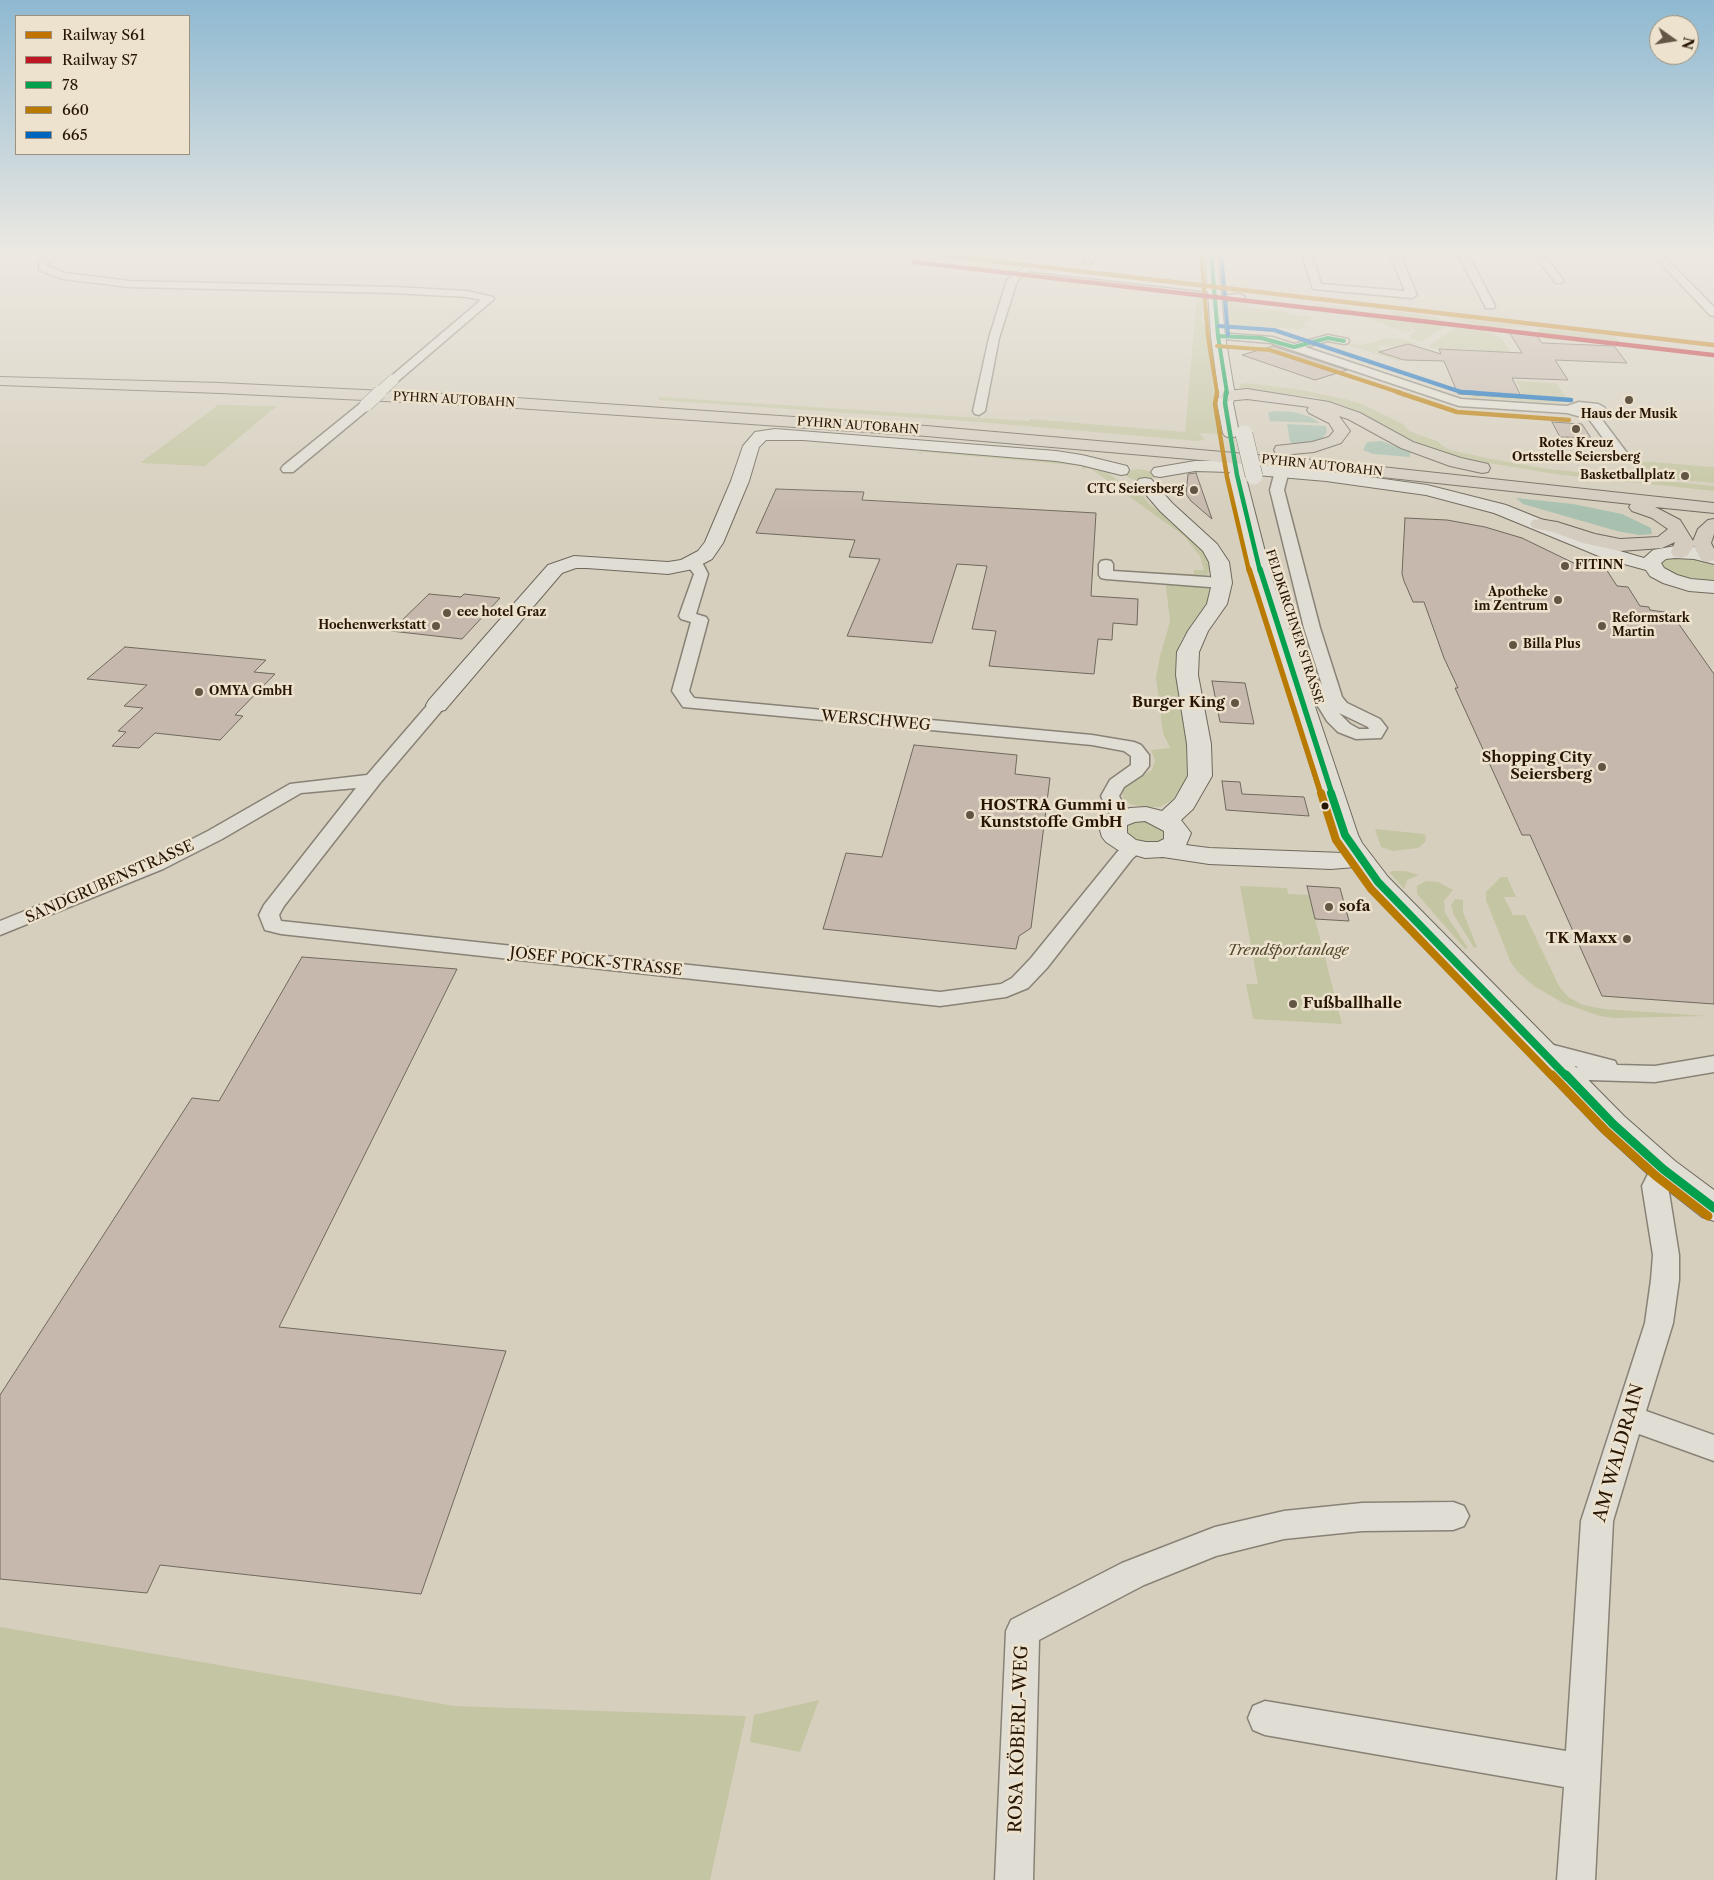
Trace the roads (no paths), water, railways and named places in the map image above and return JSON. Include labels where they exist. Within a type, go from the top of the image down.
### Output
[{"type":"highway","points":[[0,371],[136,379]]},
{"type":"highway","name":"PYHRN AUTOBAHN","points":[[0,376],[343,387],[653,404],[938,424],[1210,448],[1557,487],[1714,508]]},
{"type":"highway","name":"PYHRN AUTOBAHN","points":[[0,381],[365,400],[626,409],[926,431],[1714,500]]},
{"type":"highway","points":[[1226,392],[1296,399],[1324,405],[1354,416],[1407,445],[1431,455],[1627,504],[1658,514],[1674,524],[1685,543],[1684,548],[1680,552]]},
{"type":"highway","points":[[1210,448],[1229,446],[1274,450],[1314,447],[1335,440],[1342,431],[1335,420],[1311,409],[1280,402],[1240,400],[1226,392]]},
{"type":"highway","points":[[0,394],[365,400]]},
{"type":"highway","points":[[1239,413],[1250,404],[1265,402]]},
{"type":"highway","points":[[1540,524],[1557,527],[1590,539],[1620,545],[1662,542],[1670,538],[1677,530]]},
{"type":"main road","name":"FELDKIRCHNER STRASSE","points":[[1219,340],[1226,392],[1225,403],[1237,434],[1261,574],[1345,835],[1378,882],[1612,1124],[1663,1169],[1714,1208]]},
{"type":"main road","name":"FELDKIRCHNER STRASSE","points":[[1226,392],[1239,413],[1237,434]]},
{"type":"main road","points":[[437,705],[554,569],[574,562],[600,562],[658,568],[678,567],[692,563],[705,556],[714,542],[740,481],[751,446],[755,440],[765,434],[803,435],[1056,456],[1082,460],[1121,470],[1142,472],[1161,479],[1163,475],[1160,472],[1203,465],[1282,471],[1404,486],[1483,504],[1540,524],[1613,555],[1654,561],[1711,542]]},
{"type":"main road","points":[[1142,472],[1154,495],[1210,548],[1219,562],[1222,583],[1217,604],[1198,631],[1188,652],[1187,675],[1199,744],[1200,776],[1194,790],[1184,804],[1169,835],[1145,850],[1122,843],[1114,834],[1113,830],[1116,823],[1125,817],[1146,814],[1169,835],[1209,856],[1332,861],[1363,859]]},
{"type":"main road","name":"FELDKIRCHNER STRASSE","points":[[1245,476],[1362,836],[1363,859]]},
{"type":"main road","points":[[1654,561],[1660,574],[1676,581],[1695,586],[1714,587]]},
{"type":"street","points":[[288,469],[365,400],[393,380],[441,340]]},
{"type":"street","points":[[979,411],[994,340]]},
{"type":"street","points":[[1267,340],[1459,402],[1570,410],[1578,414],[1593,416],[1600,415],[1602,412],[1582,402],[1570,410]]},
{"type":"street","points":[[1294,347],[1321,340]]},
{"type":"street","points":[[1337,340],[1344,341]]},
{"type":"street","points":[[1593,416],[1624,457]]},
{"type":"street","points":[[1282,471],[1277,490],[1312,628],[1334,698],[1341,707],[1374,723],[1378,728],[1375,734],[1356,734],[1344,728],[1333,717],[1313,685]]},
{"type":"street","name":"WERSCHWEG","points":[[692,563],[698,567],[701,574],[687,616],[700,620],[680,691],[688,703],[1092,740],[1128,746],[1135,749],[1140,755],[1140,766],[1136,771],[1116,784],[1110,796],[1117,810],[1125,817]]},
{"type":"street","points":[[1106,564],[1106,575],[1222,583]]},
{"type":"street","name":"JOSEF POCK-STRASSE","points":[[437,705],[373,779],[274,904],[269,915],[272,925],[291,929],[940,999],[1006,990],[1020,983],[1039,963],[1125,855],[1134,848]]},
{"type":"street","name":"SANDGRUBENSTRASSE","points":[[0,929],[156,865],[215,835],[297,788],[348,784],[373,779]]},
{"type":"street","points":[[1542,1050],[1595,1062],[1618,1073]]},
{"type":"street","points":[[1569,1078],[1590,1072],[1655,1074],[1714,1064]]},
{"type":"street","name":"AM WALDRAIN","points":[[1576,1880],[1597,1521],[1659,1323],[1665,1280],[1666,1255],[1655,1186],[1663,1169]]},
{"type":"street","points":[[1628,1417],[1714,1448]]},
{"type":"street","name":"ROSA KÖBERL-WEG","points":[[1014,1880],[1023,1631],[1133,1574],[1215,1542],[1284,1525],[1362,1517],[1452,1516]]},
{"type":"street","points":[[1265,1718],[1582,1772]]},
{"type":"rail line","name":"S7","points":[[1582,340],[1713,355]]},
{"type":"rail line","name":"S61","points":[[1669,340],[1714,345]]},
{"type":"place","name":"Haus der Musik","points":[[1629,400]]},
{"type":"place","name":"Rotes Kreuz Ortsstelle Seiersberg","points":[[1576,429]]},
{"type":"place","name":"Basketballplatz","points":[[1685,476]]},
{"type":"place","name":"CTC Seiersberg","points":[[1194,490]]},
{"type":"place","name":"FITINN","points":[[1565,566]]},
{"type":"place","name":"Apotheke im Zentrum","points":[[1558,600]]},
{"type":"place","name":"eee hotel Graz","points":[[447,613]]},
{"type":"place","name":"Hoehenwerkstatt","points":[[436,626]]},
{"type":"place","name":"Reformstark Martin","points":[[1602,626]]},
{"type":"place","name":"Billa Plus","points":[[1513,645]]},
{"type":"place","name":"OMYA GmbH","points":[[199,692]]},
{"type":"place","name":"Burger King","points":[[1235,703]]},
{"type":"place","name":"Shopping City Seiersberg","points":[[1602,767]]},
{"type":"place","name":"HOSTRA Gummi u Kunststoffe GmbH","points":[[970,815]]},
{"type":"place","name":"sofa","points":[[1329,907]]},
{"type":"place","name":"TK Maxx","points":[[1627,939]]},
{"type":"place","name":"Fußballhalle","points":[[1293,1004]]},
{"type":"park label","name":"Trendsportanlage","points":[[1288,951]]}]
